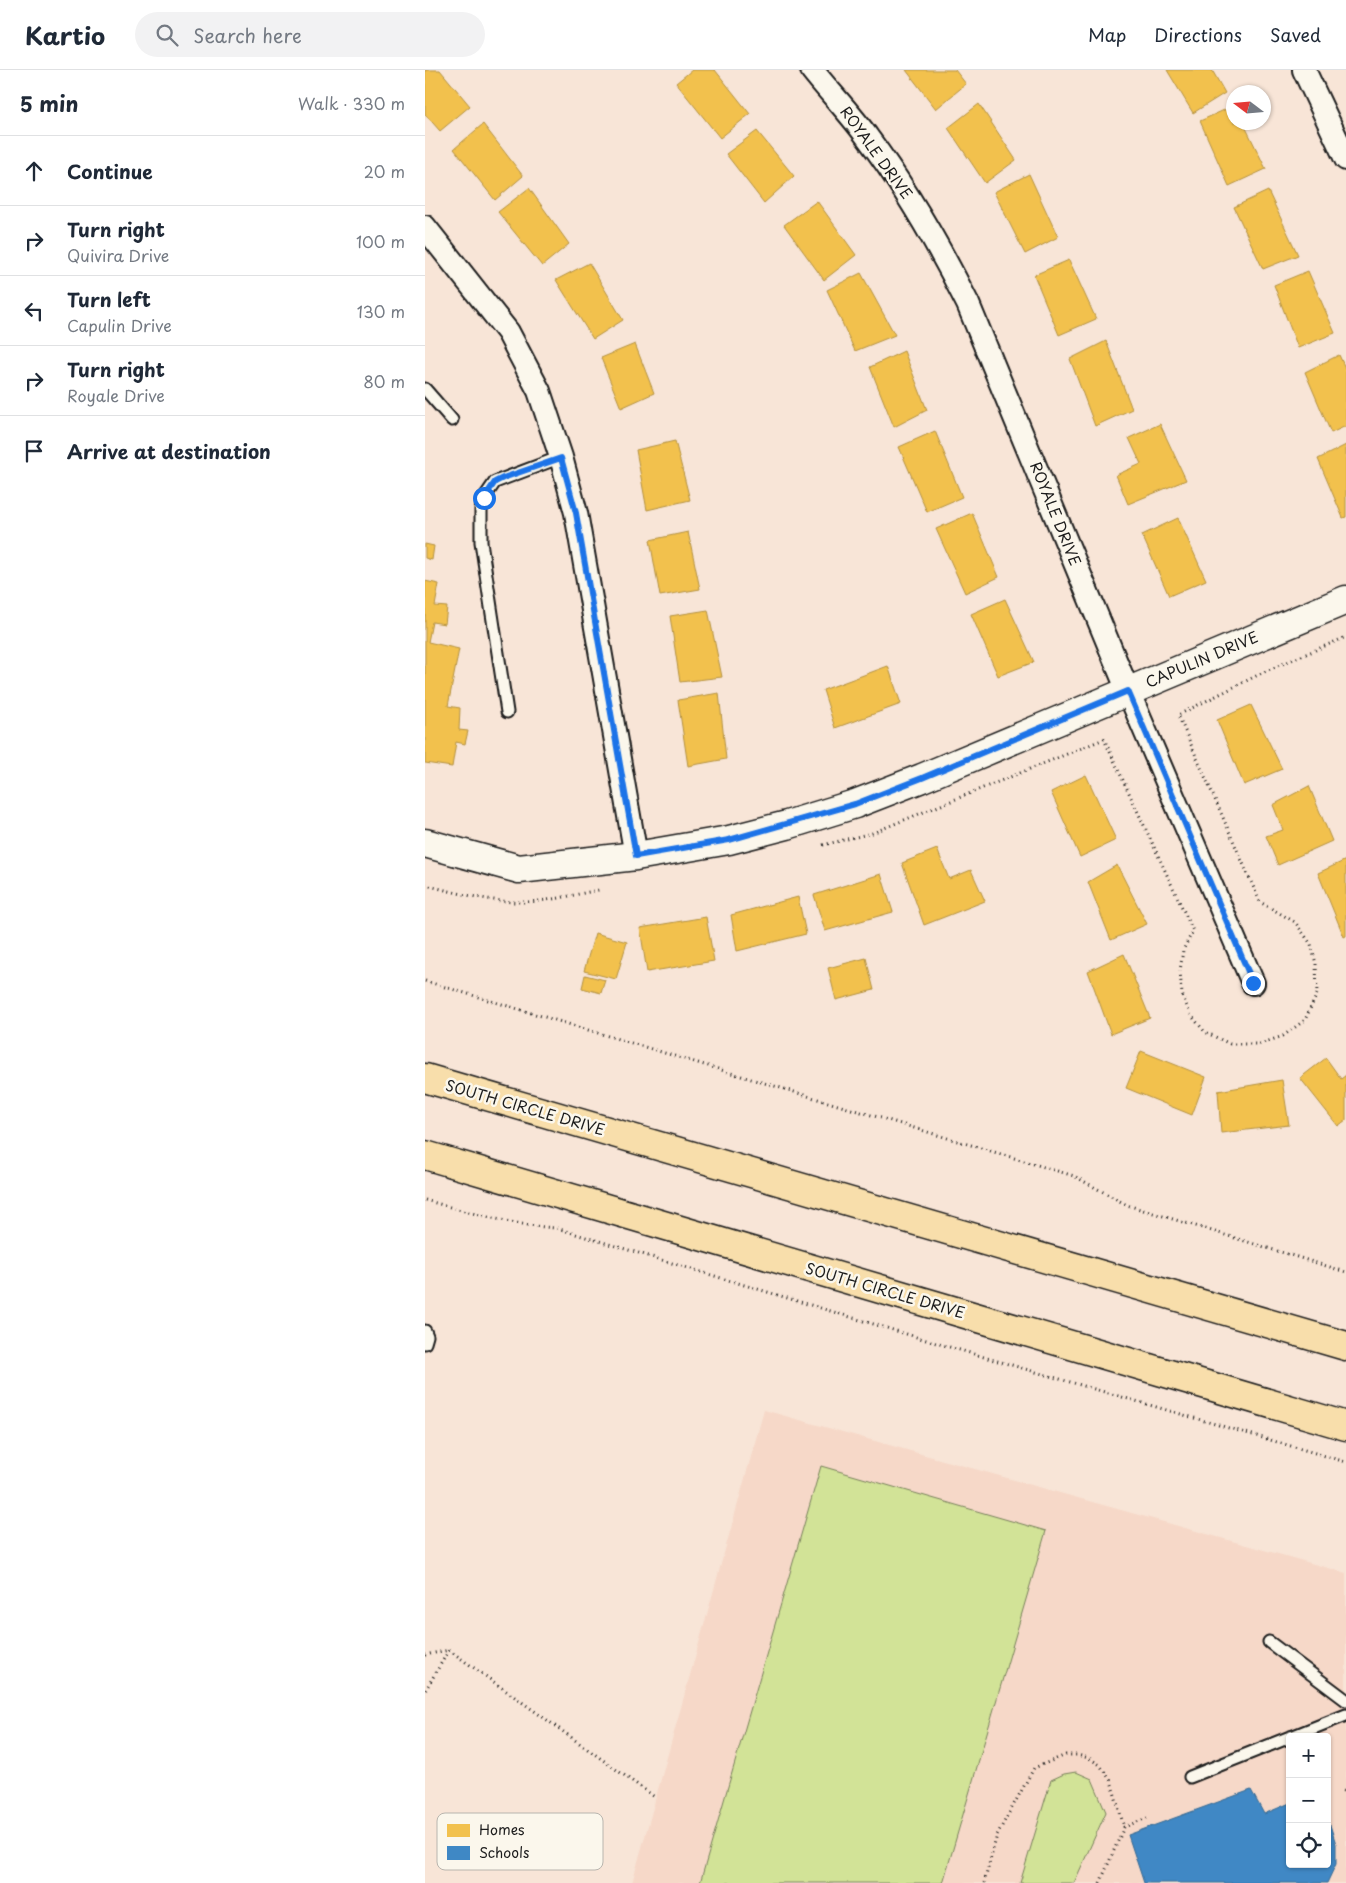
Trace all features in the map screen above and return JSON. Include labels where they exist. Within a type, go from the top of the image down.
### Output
[{"type":"main road","name":"SOUTH CIRCLE DRIVE","points":[[425,1078],[1346,1346]]},
{"type":"main road","name":"SOUTH CIRCLE DRIVE","points":[[425,1155],[1346,1426]]},
{"type":"street","name":"ROYALE DRIVE","points":[[812,70],[868,137],[907,194],[953,273],[968,304],[1128,691],[1253,983]]},
{"type":"street","points":[[1304,70],[1346,159]]},
{"type":"street","points":[[425,227],[508,332],[539,391],[561,458],[576,513],[636,856]]},
{"type":"street","name":"CAPULIN DRIVE","points":[[425,843],[519,869],[636,856],[729,840],[855,804],[922,778],[1346,600]]},
{"type":"lane","points":[[425,389],[452,420]]},
{"type":"lane","points":[[507,712],[481,542],[481,509],[484,498],[495,482],[561,458]]},
{"type":"lane","points":[[425,1331],[427,1336],[425,1343]]},
{"type":"lane","points":[[1269,1642],[1346,1700]]},
{"type":"lane","points":[[1301,1733],[1346,1715]]},
{"type":"lane","points":[[1189,1777],[1286,1739]]},
{"type":"path","points":[[817,847],[872,833],[1104,739],[1193,931],[1183,950],[1180,971],[1183,994],[1190,1014],[1205,1032],[1230,1044],[1260,1044],[1283,1036],[1305,1020],[1317,994],[1316,964],[1311,944],[1295,922],[1260,902],[1179,715],[1266,672],[1346,637]]},
{"type":"path","points":[[425,885],[465,895],[516,902],[559,898],[607,889]]},
{"type":"path","points":[[425,981],[1074,1176],[1127,1205],[1346,1272]]},
{"type":"path","points":[[425,1200],[492,1219],[534,1227],[556,1228],[955,1349],[1346,1462]]},
{"type":"path","points":[[425,1691],[449,1650]]},
{"type":"path","points":[[425,1654],[449,1650],[656,1798]]},
{"type":"path","points":[[983,1883],[997,1836],[1035,1768],[1067,1755],[1089,1758],[1100,1765],[1111,1780],[1124,1826],[1100,1883]]},
{"type":"path","points":[[1124,1826],[1147,1818]]},
{"type":"shaded area","points":[[764,1410],[1346,1573],[1346,1883],[632,1883]]},
{"type":"green space","points":[[821,1466],[1046,1531],[943,1883],[700,1883]]},
{"type":"green space","points":[[1076,1772],[1092,1779],[1106,1812],[1074,1883],[1020,1883],[1051,1780],[1064,1774]]},
{"type":"building: Homes","points":[[425,70],[440,70],[470,106],[440,131],[425,114]]},
{"type":"building: Homes","points":[[692,70],[715,70],[750,114],[720,138],[676,83]]},
{"type":"building: Homes","points":[[906,70],[955,70],[966,84],[936,109]]},
{"type":"building: Homes","points":[[1167,70],[1212,70],[1225,93],[1193,113]]},
{"type":"building: Homes","points":[[979,104],[1016,160],[985,183],[948,128]]},
{"type":"building: Homes","points":[[1226,109],[1226,130],[1247,130],[1266,169],[1229,186],[1200,121]]},
{"type":"building: Homes","points":[[483,124],[523,176],[495,200],[454,149]]},
{"type":"building: Homes","points":[[757,131],[794,176],[764,203],[726,154]]},
{"type":"building: Homes","points":[[1029,174],[1058,237],[1025,254],[994,192]]},
{"type":"building: Homes","points":[[529,188],[569,244],[542,266],[498,212]]},
{"type":"building: Homes","points":[[1268,191],[1298,255],[1263,269],[1234,207]]},
{"type":"building: Homes","points":[[817,201],[856,255],[824,280],[784,225]]},
{"type":"building: Homes","points":[[1069,260],[1096,319],[1059,335],[1034,275]]},
{"type":"building: Homes","points":[[589,263],[623,320],[593,339],[556,280]]},
{"type":"building: Homes","points":[[1308,271],[1335,333],[1298,348],[1274,285]]},
{"type":"building: Homes","points":[[861,273],[895,335],[855,351],[827,290]]},
{"type":"building: Homes","points":[[1106,341],[1132,409],[1095,426],[1070,359]]},
{"type":"building: Homes","points":[[635,344],[654,393],[621,408],[601,358]]},
{"type":"building: Homes","points":[[904,351],[927,410],[894,427],[870,367]]},
{"type":"building: Homes","points":[[1339,355],[1346,370],[1346,426],[1331,433],[1305,372]]},
{"type":"building: Homes","points":[[1160,424],[1186,480],[1128,504],[1116,475],[1141,464],[1129,438]]},
{"type":"building: Homes","points":[[935,431],[962,497],[927,512],[899,447]]},
{"type":"building: Homes","points":[[675,441],[690,500],[647,510],[636,450]]},
{"type":"building: Homes","points":[[1346,445],[1346,517],[1343,518],[1318,459]]},
{"type":"building: Homes","points":[[972,513],[999,577],[965,593],[936,529]]},
{"type":"building: Homes","points":[[1178,518],[1206,580],[1169,596],[1142,535]]},
{"type":"building: Homes","points":[[688,532],[700,589],[660,596],[650,540]]},
{"type":"building: Homes","points":[[425,544],[434,546],[432,560],[425,558]]},
{"type":"building: Homes","points":[[425,581],[439,584],[435,606],[447,607],[445,624],[432,622],[428,642],[459,649],[448,706],[460,708],[459,730],[468,731],[465,744],[456,742],[452,767],[425,763]]},
{"type":"building: Homes","points":[[1005,599],[1034,662],[998,676],[971,614]]},
{"type":"building: Homes","points":[[708,610],[722,677],[680,682],[670,616]]},
{"type":"building: Homes","points":[[888,666],[901,704],[835,728],[823,690]]},
{"type":"building: Homes","points":[[719,693],[726,759],[688,766],[678,700]]},
{"type":"building: Homes","points":[[1251,705],[1282,769],[1244,785],[1217,720]]},
{"type":"building: Homes","points":[[1086,775],[1116,840],[1080,857],[1051,792]]},
{"type":"building: Homes","points":[[1309,786],[1332,841],[1278,865],[1266,836],[1283,830],[1273,805]]},
{"type":"building: Homes","points":[[937,849],[949,879],[971,870],[985,901],[924,925],[902,863]]},
{"type":"building: Homes","points":[[1346,860],[1346,936],[1344,937],[1318,873]]},
{"type":"building: Homes","points":[[1117,865],[1147,924],[1111,940],[1088,882]]},
{"type":"building: Homes","points":[[881,874],[893,912],[825,931],[814,895]]},
{"type":"building: Homes","points":[[798,897],[806,934],[737,951],[731,915]]},
{"type":"building: Homes","points":[[706,917],[714,961],[647,972],[640,928]]},
{"type":"building: Homes","points":[[595,933],[627,942],[616,979],[584,971]]},
{"type":"building: Homes","points":[[1124,954],[1150,1018],[1111,1034],[1088,971]]},
{"type":"building: Homes","points":[[866,958],[874,990],[836,1000],[828,968]]},
{"type":"building: Homes","points":[[585,975],[605,980],[601,993],[582,988]]},
{"type":"building: Homes","points":[[1141,1051],[1206,1077],[1192,1115],[1126,1088]]},
{"type":"building: Homes","points":[[1326,1058],[1341,1079],[1346,1075],[1346,1120],[1338,1126],[1300,1078]]},
{"type":"building: Homes","points":[[1282,1080],[1289,1125],[1221,1133],[1218,1091]]},
{"type":"building: Schools","points":[[1251,1790],[1264,1814],[1286,1805],[1286,1868],[1331,1868],[1331,1828],[1336,1844],[1336,1864],[1327,1883],[1144,1883],[1128,1835]]},
{"type":"route","points":[[484,498],[495,482],[561,458],[576,513],[636,856],[729,840],[787,825],[855,804],[922,778],[1128,691],[1253,983]]}]
